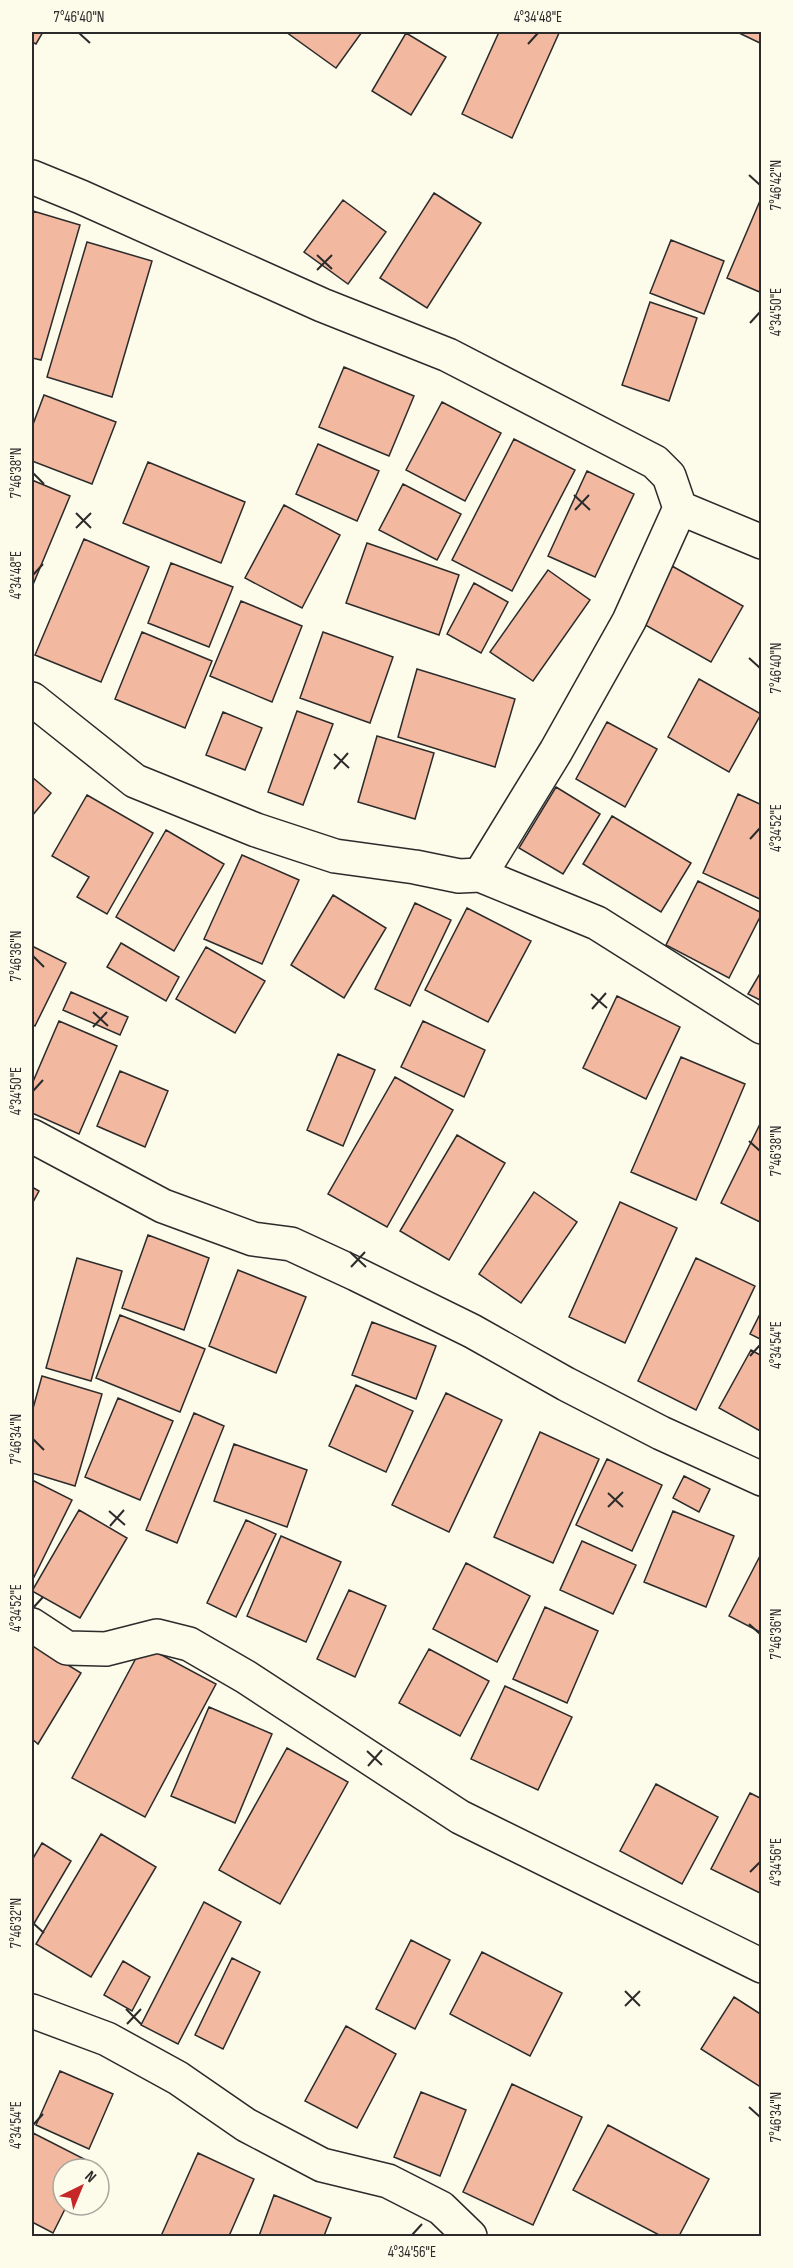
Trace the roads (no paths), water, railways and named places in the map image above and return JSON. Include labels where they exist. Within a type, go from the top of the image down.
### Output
[{"type":"street","points":[[32,177],[322,305],[448,355],[655,462],[669,476],[680,508],[629,621],[556,751],[480,875]]},
{"type":"street","points":[[680,508],[762,542]]},
{"type":"street","points":[[32,699],[135,781],[256,830],[335,856],[415,867],[459,876],[480,875],[597,923],[762,1027]]},
{"type":"street","points":[[32,1136],[163,1206],[253,1239],[291,1244],[356,1274],[472,1331],[566,1384],[661,1432],[762,1479]]},
{"type":"street","points":[[32,1625],[67,1648],[106,1649],[157,1636],[189,1644],[246,1677],[460,1817],[762,1966]]},
{"type":"street","points":[[32,2011],[107,2039],[177,2078],[246,2125],[322,2165],[388,2181],[441,2208],[470,2236]]}]
